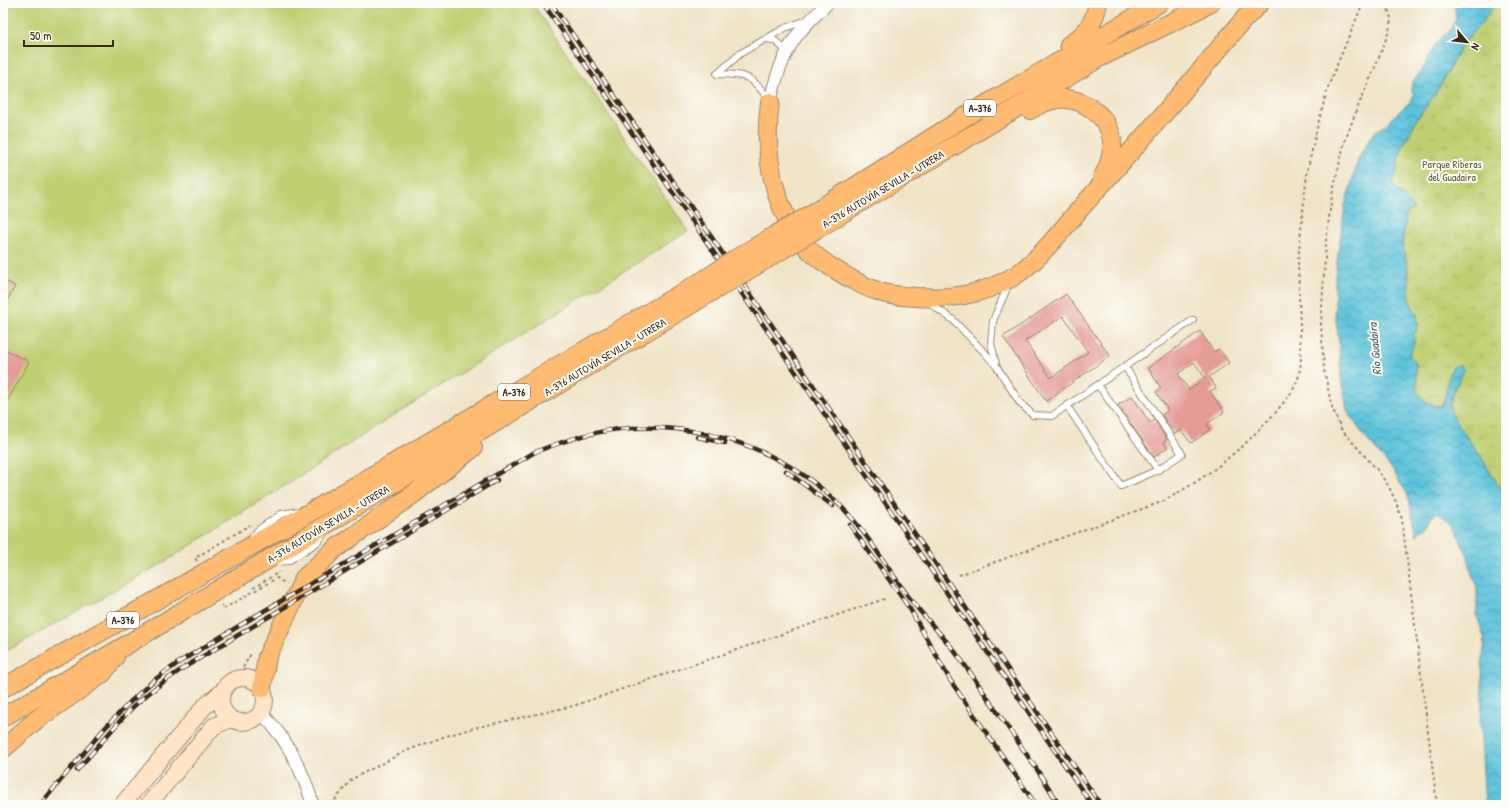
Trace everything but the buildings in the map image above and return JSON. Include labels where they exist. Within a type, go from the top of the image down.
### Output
[{"type":"main road","points":[[968,115],[1085,34],[1091,24],[1098,3]]},
{"type":"main road","name":"A-376 AUTOVÍA SEVILLA - UTRERA","points":[[810,224],[968,115],[1159,3]]},
{"type":"main road","name":"A-376 AUTOVÍA SEVILLA - UTRERA","points":[[3,717],[123,647],[494,424],[742,264],[810,224],[942,154],[1099,58],[1211,3]]},
{"type":"main road","points":[[770,102],[768,137],[772,174],[781,205],[796,235],[805,246],[823,262],[863,285],[879,292],[894,295],[941,298],[967,295],[1011,278],[1026,268],[1052,242],[1159,121],[1245,18],[1260,3]]},
{"type":"main road","points":[[942,154],[970,142],[1039,104],[1059,99],[1078,102],[1097,112],[1104,121],[1112,140],[1109,164],[1087,201]]},
{"type":"main road","name":"A-376 AUTOVÍA SEVILLA - UTRERA","points":[[3,688],[711,284]]},
{"type":"main road","points":[[262,688],[267,657],[304,578],[335,549],[415,493],[473,448],[494,424]]},
{"type":"main road","points":[[3,749],[36,720],[102,674],[123,647]]},
{"type":"street","points":[[770,102],[774,83],[780,66],[788,52],[802,29],[828,3]]},
{"type":"street","points":[[122,805],[204,707],[222,692],[228,683],[237,678],[250,678],[256,681],[262,688],[265,698],[265,703],[261,713],[256,718],[246,722],[231,719],[214,726],[148,805]]},
{"type":"street","points":[[222,692],[221,701],[223,709],[231,719]]},
{"type":"street","points":[[261,713],[280,736],[297,763],[313,805]]},
{"type":"lane","points":[[770,102],[755,82],[750,78],[738,75],[717,74],[741,53],[785,28],[813,18]]},
{"type":"lane","points":[[767,39],[774,40],[788,52]]},
{"type":"lane","points":[[997,367],[991,343],[993,321],[1011,278]]},
{"type":"lane","points":[[922,297],[952,320],[985,352],[997,367],[1020,403],[1033,415],[1052,416],[1193,320]]},
{"type":"lane","points":[[1067,406],[1121,486],[1158,470],[1182,454],[1125,366]]},
{"type":"lane","points":[[1098,385],[1158,470]]},
{"type":"path","points":[[959,575],[1164,501],[1216,468],[1244,444],[1276,412],[1292,392],[1298,379],[1301,363],[1298,260],[1307,172],[1329,84],[1362,3]]},
{"type":"path","points":[[1378,3],[1389,11],[1391,19],[1389,31],[1344,144],[1332,195],[1326,240],[1321,324],[1324,362],[1332,407],[1341,429],[1386,482],[1396,502],[1402,519],[1437,805]]},
{"type":"path","points":[[195,558],[250,525]]},
{"type":"path","points":[[222,605],[223,609],[277,578],[288,586]]},
{"type":"path","points":[[331,805],[352,779],[406,751],[437,739],[474,728],[573,706],[887,598]]},
{"type":"green space","points":[[3,3],[532,3],[688,231],[399,412],[163,563],[3,653]]},
{"type":"green space","name":"Parque Riberas del Guadaira","points":[[1496,3],[1506,3],[1506,529],[1505,496],[1480,456],[1452,416],[1450,406],[1453,392],[1463,370],[1460,365],[1448,374],[1448,387],[1442,406],[1434,406],[1430,404],[1417,392],[1416,363],[1409,356],[1414,344],[1413,335],[1418,325],[1417,315],[1410,302],[1408,268],[1402,243],[1407,212],[1414,209],[1392,184],[1399,168],[1397,163],[1404,144],[1417,119],[1436,93],[1459,50],[1483,22]]},
{"type":"water","name":"Río Guadaíra","points":[[1456,3],[1496,3],[1483,22],[1459,50],[1436,93],[1417,119],[1404,144],[1397,163],[1399,168],[1392,184],[1414,209],[1407,212],[1402,243],[1408,268],[1410,302],[1417,315],[1418,325],[1414,335],[1414,344],[1409,356],[1416,363],[1417,392],[1430,404],[1434,406],[1442,406],[1451,371],[1453,367],[1460,365],[1464,370],[1451,397],[1450,407],[1452,413],[1505,496],[1506,805],[1485,805],[1480,721],[1482,701],[1482,666],[1485,641],[1477,615],[1477,587],[1472,575],[1467,553],[1453,525],[1438,512],[1435,513],[1426,528],[1420,530],[1417,536],[1408,495],[1390,466],[1363,435],[1347,410],[1341,377],[1339,342],[1335,313],[1335,276],[1340,239],[1345,206],[1358,160],[1370,137],[1387,124],[1409,103],[1414,96],[1411,90],[1412,82],[1422,71],[1435,45],[1449,32],[1456,19]]},
{"type":"railway","points":[[543,3],[1092,805]]},
{"type":"railway","points":[[551,3],[1101,805]]},
{"type":"railway","points":[[40,805],[103,730],[129,703],[154,680],[181,661],[535,452],[559,443],[595,433],[608,430],[634,428],[664,428],[724,438],[752,448],[780,461],[805,476],[829,495],[860,527],[907,594],[959,657],[1033,763],[1059,805]]},
{"type":"railway","points":[[697,437],[725,443]]},
{"type":"railway","points":[[786,471],[833,506]]},
{"type":"railway","points":[[77,770],[137,703],[185,667],[497,480]]},
{"type":"railway","points":[[850,525],[910,609],[950,680],[1036,805]]}]
